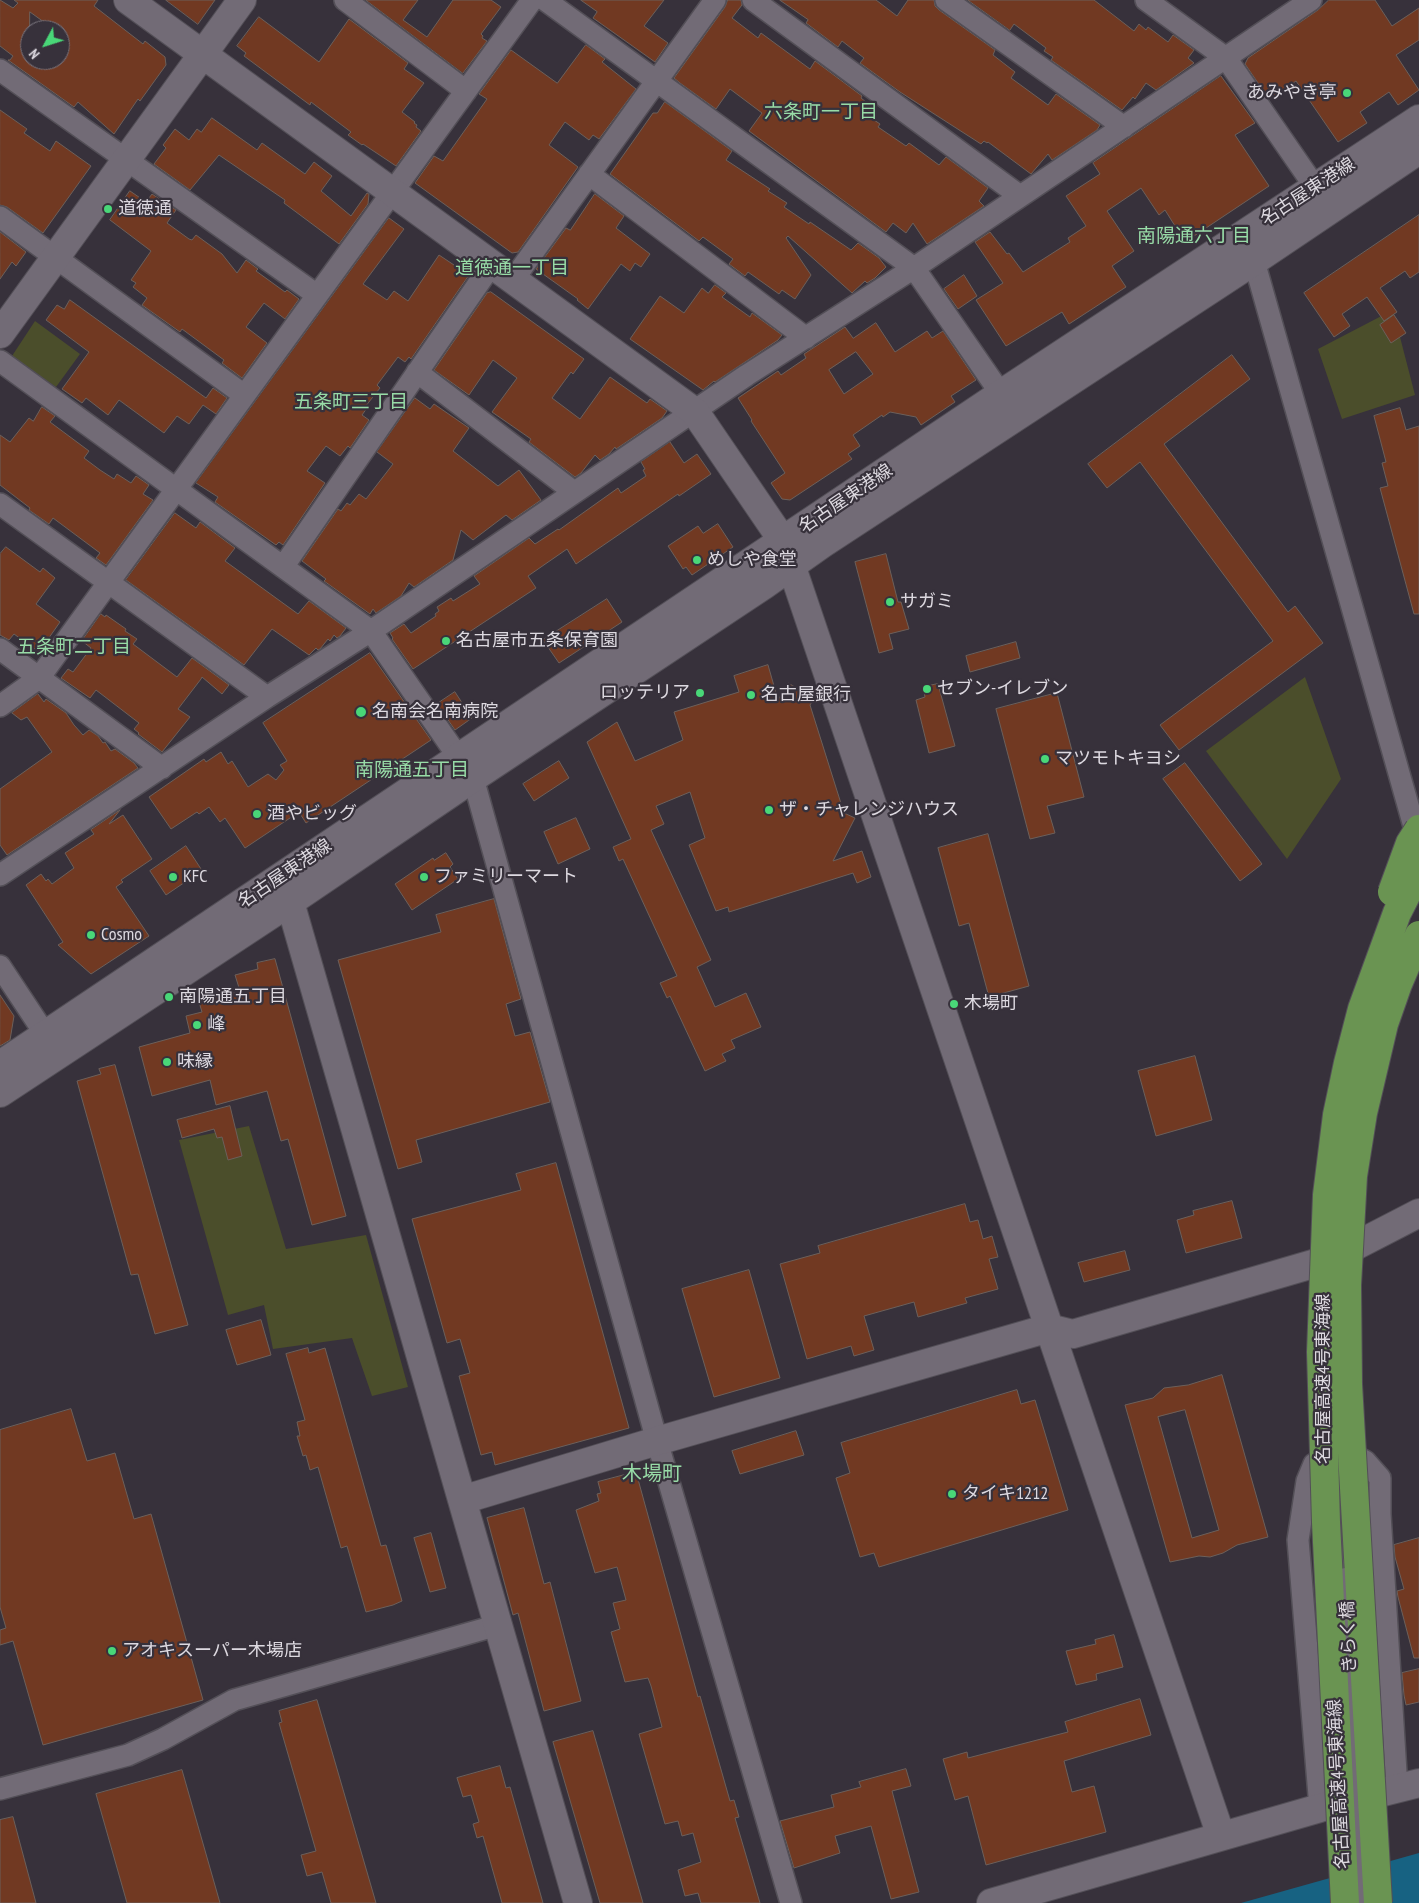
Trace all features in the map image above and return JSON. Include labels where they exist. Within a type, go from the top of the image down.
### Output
[{"type":"highway","points":[[1346,1108],[1385,912],[1410,843],[1419,829]]},
{"type":"highway","name":"名古屋高速4号東海線","points":[[1345,1903],[1326,1532],[1321,1362],[1327,1195],[1337,1115],[1362,1010],[1397,913],[1419,870]]},
{"type":"highway","name":"名古屋高速4号東海線","points":[[1378,1903],[1348,1384],[1347,1286],[1353,1176],[1363,1113],[1384,1024],[1398,984],[1419,935]]},
{"type":"street","points":[[128,0],[695,412],[787,553],[1221,1836]]},
{"type":"street","points":[[0,334],[242,0]]},
{"type":"street","points":[[345,0],[466,91]]},
{"type":"street","points":[[0,706],[39,678],[532,0]]},
{"type":"street","points":[[545,0],[914,268],[1001,394]]},
{"type":"street","points":[[283,567],[416,372],[589,174],[715,0]]},
{"type":"street","points":[[753,0],[1020,196]]},
{"type":"street","points":[[946,0],[1124,127]]},
{"type":"street","points":[[1146,0],[1226,58],[1315,187]]},
{"type":"street","points":[[0,875],[267,697],[371,631],[747,375],[914,268],[1311,0]]},
{"type":"street","points":[[0,70],[318,295]]},
{"type":"street","name":"名古屋東港線","points":[[0,1093],[283,891],[787,553],[1001,394],[1419,119]]},
{"type":"street","name":"名古屋東港線","points":[[787,553],[1015,416],[1254,261],[1419,150]]},
{"type":"street","points":[[589,174],[806,338]]},
{"type":"street","points":[[0,217],[244,395]]},
{"type":"street","points":[[1254,261],[1419,844]]},
{"type":"street","points":[[0,361],[371,631],[466,768],[657,1441],[791,1903]]},
{"type":"street","points":[[416,372],[574,492]]},
{"type":"street","points":[[0,504],[267,697]]},
{"type":"street","points":[[0,649],[162,768]]},
{"type":"street","points":[[283,891],[578,1903]]},
{"type":"street","name":"名古屋東港線","points":[[0,1065],[45,1034],[283,891]]},
{"type":"street","points":[[0,966],[45,1034]]},
{"type":"street","points":[[462,1500],[657,1441],[1049,1328],[1073,1334],[1337,1255],[1419,1212]]},
{"type":"street","name":"きらく橋","points":[[1337,1255],[1328,1360],[1337,1455],[1337,1494],[1346,1582],[1360,1903]]},
{"type":"street","points":[[991,1903],[1320,1808],[1408,1786],[1380,1514],[1380,1478],[1365,1461],[1337,1455],[1314,1464],[1307,1481],[1298,1540],[1320,1808]]},
{"type":"street","points":[[0,1788],[128,1755],[163,1739],[234,1700],[498,1625]]},
{"type":"green space","points":[[1393,310],[1415,395],[1342,419],[1318,349]]},
{"type":"green space","points":[[35,321],[80,354],[56,387],[12,356]]},
{"type":"green space","points":[[1305,677],[1341,779],[1287,859],[1206,751]]},
{"type":"green space","points":[[249,1126],[286,1249],[366,1235],[408,1387],[372,1396],[352,1338],[273,1349],[264,1305],[228,1315],[179,1140]]},
{"type":"water","points":[[1419,1853],[1419,1903],[1241,1903]]},
{"type":"building","points":[[0,0],[13,8],[18,3],[14,0],[98,0],[94,6],[143,44],[145,41],[165,57],[166,65],[140,101],[138,99],[114,134],[78,102],[74,107],[22,70],[70,70],[70,20],[41,20],[30,12],[30,20],[20,20],[20,69],[8,60],[13,56],[0,46]]},
{"type":"building","points":[[166,0],[215,0],[198,24]]},
{"type":"building","points":[[366,0],[418,0],[403,20],[427,37],[453,0],[491,0],[501,7],[481,34],[482,38],[487,41],[463,73]]},
{"type":"building","points":[[581,0],[664,0],[644,26],[668,43],[655,62],[593,18],[597,12]]},
{"type":"building","points":[[728,0],[741,0],[742,5],[732,18],[758,38],[761,33],[810,69],[815,61],[862,96],[861,98],[871,106],[865,114],[880,124],[878,127],[906,146],[909,143],[939,165],[946,157],[988,188],[979,201],[984,206],[927,244],[913,223],[906,233],[893,223],[886,232],[749,131],[762,113],[730,89],[716,109],[680,83],[674,78],[725,7]]},
{"type":"building","points":[[780,0],[876,0],[897,16],[908,0],[934,0],[935,6],[939,10],[995,50],[993,55],[1015,72],[1011,78],[1048,105],[1056,94],[1100,125],[1097,130],[1052,160],[1048,154],[1031,174],[988,142],[984,141],[981,144],[900,92],[860,63],[864,58],[842,41],[838,47],[806,23],[808,20]]},
{"type":"building","points":[[968,0],[1094,0],[1134,31],[1139,24],[1146,30],[1148,27],[1168,42],[1173,35],[1194,50],[1188,58],[1194,63],[1156,90],[1146,83],[1135,99],[1133,97],[1122,110],[1051,60],[1053,57],[1044,51],[1046,48],[1014,24],[1010,30]]},
{"type":"building","points":[[1329,0],[1375,0],[1392,26],[1419,8],[1419,40],[1396,55],[1419,90],[1398,105],[1389,92],[1360,112],[1367,123],[1338,142],[1296,81],[1269,99],[1245,64],[1248,58],[1318,10]]},
{"type":"building","points":[[259,17],[319,62],[349,19],[408,63],[404,69],[424,83],[402,112],[415,122],[416,127],[421,131],[396,166],[348,135],[351,132],[311,102],[310,105],[244,56],[246,53],[237,46]]},
{"type":"building","points":[[586,45],[605,59],[602,62],[636,89],[599,139],[593,135],[589,140],[565,122],[549,145],[578,167],[518,252],[512,253],[415,183],[434,156],[443,161],[487,99],[479,94],[511,50],[557,83]]},
{"type":"building","points":[[1221,76],[1255,123],[1235,135],[1269,186],[1185,242],[1165,210],[1159,215],[1141,188],[1107,211],[1134,251],[1112,266],[1126,287],[1069,324],[1062,312],[1006,346],[976,300],[1003,283],[975,242],[990,232],[1023,272],[1070,242],[1068,238],[1086,226],[1066,196],[1100,174],[1093,163]]},
{"type":"building","points":[[665,102],[732,151],[726,160],[770,189],[768,191],[787,203],[784,207],[851,250],[858,243],[879,258],[886,267],[875,278],[867,283],[865,281],[852,293],[788,236],[786,238],[811,275],[795,299],[782,290],[779,294],[748,272],[745,276],[729,264],[733,259],[703,237],[699,241],[610,174],[653,113],[657,113]]},
{"type":"building","points":[[0,110],[27,129],[24,133],[50,151],[56,141],[91,166],[43,233],[7,207],[0,205]]},
{"type":"building","points":[[212,118],[257,150],[262,143],[305,174],[314,162],[332,176],[321,191],[351,216],[367,193],[369,194],[368,204],[339,244],[284,203],[285,200],[219,155],[190,190],[154,164],[166,148],[163,145],[175,129],[189,140],[197,129],[201,132]]},
{"type":"building","points":[[130,191],[146,202],[152,194],[176,210],[167,223],[189,239],[192,240],[196,235],[222,254],[237,273],[246,260],[258,269],[256,271],[285,292],[287,290],[299,299],[285,319],[264,303],[246,327],[267,343],[242,378],[222,363],[224,360],[182,329],[180,332],[142,305],[147,298],[133,287],[136,283],[131,280],[151,251],[110,220]]},
{"type":"building","points":[[595,194],[624,216],[616,228],[650,254],[641,267],[635,263],[630,271],[621,264],[588,309],[578,299],[536,269],[566,228],[570,230]]},
{"type":"building","points":[[1419,215],[1419,272],[1410,278],[1405,271],[1380,288],[1397,312],[1384,321],[1367,297],[1342,314],[1350,326],[1334,337],[1304,293]]},
{"type":"building","points":[[389,218],[404,229],[363,284],[387,300],[394,291],[408,301],[439,255],[469,275],[411,359],[409,357],[405,362],[398,357],[377,385],[380,388],[365,407],[367,408],[362,415],[369,420],[350,448],[348,446],[340,456],[326,446],[307,471],[325,483],[283,545],[279,542],[276,545],[215,502],[218,497],[196,483]]},
{"type":"building","points":[[0,232],[26,252],[16,266],[12,262],[0,279]]},
{"type":"building","points":[[964,275],[977,296],[958,309],[944,289]]},
{"type":"building","points":[[715,285],[726,293],[722,297],[750,317],[752,313],[782,335],[778,340],[703,390],[630,339],[660,296],[684,313],[702,288],[708,293]]},
{"type":"building","points":[[491,292],[584,359],[573,374],[571,372],[552,398],[580,419],[610,377],[647,403],[650,399],[667,411],[662,418],[616,449],[615,447],[600,460],[595,455],[581,473],[575,477],[529,442],[531,439],[492,412],[517,378],[493,360],[469,395],[434,370],[487,293]]},
{"type":"building","points":[[70,300],[206,398],[213,388],[227,398],[216,414],[203,405],[189,424],[177,416],[164,433],[119,400],[108,415],[86,398],[82,403],[62,389],[89,352],[46,320],[57,305],[64,309]]},
{"type":"building","points":[[1394,315],[1406,333],[1391,343],[1380,325]]},
{"type":"building","points":[[876,323],[895,352],[927,331],[932,338],[943,331],[976,380],[951,396],[955,402],[921,425],[916,417],[890,412],[883,417],[882,415],[853,435],[860,446],[848,454],[852,459],[790,500],[782,499],[771,483],[785,473],[738,398],[778,371],[781,375],[806,358],[804,354],[845,327],[853,338]],"holes":[[[856,352],[873,374],[844,394],[829,370]]]},
{"type":"building","points":[[1232,355],[1250,379],[1164,444],[1288,612],[1295,606],[1323,643],[1179,750],[1160,725],[1273,641],[1140,462],[1107,488],[1088,464]]},
{"type":"building","points":[[415,398],[430,409],[434,404],[469,428],[453,451],[498,486],[519,470],[541,500],[512,520],[506,515],[473,540],[461,530],[453,560],[414,587],[409,583],[401,596],[376,613],[373,609],[370,614],[324,581],[326,579],[302,561],[338,509],[341,511],[347,503],[350,505],[359,494],[366,499],[393,464],[377,452]]},
{"type":"building","points":[[42,407],[55,416],[50,422],[89,451],[84,458],[100,470],[114,479],[117,474],[131,483],[136,476],[149,485],[143,494],[153,500],[106,565],[96,558],[100,553],[53,518],[49,524],[29,510],[30,508],[0,485],[0,435],[10,442],[29,418],[33,421]]},
{"type":"building","points":[[1400,408],[1406,430],[1419,426],[1419,614],[1414,614],[1380,488],[1388,486],[1382,463],[1386,462],[1374,416]]},
{"type":"building","points":[[670,442],[684,463],[697,454],[711,474],[679,496],[678,494],[576,564],[567,549],[528,576],[536,588],[413,669],[392,639],[390,633],[404,624],[411,633],[436,616],[435,614],[439,611],[437,607],[451,598],[453,601],[480,584],[474,576],[529,538],[535,544],[559,530],[618,488],[621,493],[646,476],[641,462]]},
{"type":"building","points":[[175,513],[196,528],[200,522],[235,548],[225,561],[298,614],[309,601],[346,628],[340,636],[337,638],[334,635],[320,649],[316,648],[309,655],[272,629],[244,665],[126,580]]},
{"type":"building","points":[[718,524],[733,547],[692,575],[686,567],[683,569],[668,546],[698,526],[703,533]]},
{"type":"building","points":[[6,547],[40,572],[43,568],[55,578],[36,604],[60,622],[39,652],[14,634],[9,640],[0,635],[0,554]]},
{"type":"building","points":[[886,554],[898,602],[901,602],[909,629],[889,634],[893,649],[879,653],[855,562]]},
{"type":"building","points":[[607,599],[622,622],[559,663],[543,640]]},
{"type":"building","points":[[101,614],[105,617],[106,615],[126,629],[125,631],[137,639],[133,644],[177,677],[192,658],[229,685],[222,694],[202,677],[178,709],[190,717],[162,752],[134,729],[139,723],[96,690],[90,698],[61,678],[68,669],[73,672],[91,648],[82,641]]},
{"type":"building","points":[[1016,642],[1020,658],[970,672],[966,656]]},
{"type":"building","points":[[370,653],[431,740],[306,823],[299,812],[245,848],[225,818],[220,822],[209,807],[199,814],[197,812],[171,829],[149,797],[204,759],[206,762],[221,752],[228,764],[232,761],[248,787],[268,774],[276,780],[284,770],[280,765],[287,761],[263,723]]},
{"type":"building","points":[[768,665],[778,700],[788,683],[814,698],[810,705],[844,813],[855,818],[833,861],[862,851],[871,877],[857,883],[853,873],[729,912],[728,907],[716,911],[689,845],[705,838],[690,792],[656,806],[664,824],[651,830],[711,960],[697,967],[715,1007],[746,993],[761,1027],[731,1040],[735,1048],[722,1054],[726,1061],[705,1071],[670,996],[667,998],[660,983],[677,976],[623,859],[619,861],[613,847],[631,839],[587,742],[617,722],[635,761],[683,740],[674,712],[739,692],[734,676]]},
{"type":"building","points":[[938,684],[955,746],[929,753],[916,700],[925,697],[923,687]]},
{"type":"building","points":[[455,692],[472,718],[455,730],[437,704]]},
{"type":"building","points":[[1057,693],[1084,797],[1047,806],[1055,833],[1030,839],[996,709]]},
{"type":"building","points":[[38,694],[44,702],[46,699],[66,713],[83,735],[89,730],[98,736],[103,743],[105,742],[111,751],[115,749],[138,768],[7,855],[0,845],[0,789],[52,752],[27,717],[21,720],[12,713]]},
{"type":"building","points":[[559,761],[569,778],[534,801],[523,784]]},
{"type":"building","points":[[1185,763],[1262,864],[1240,881],[1163,779]]},
{"type":"building","points":[[120,810],[109,824],[123,815],[152,859],[121,880],[123,882],[116,887],[149,936],[91,974],[58,945],[63,942],[26,885],[41,874],[46,881],[48,879],[52,884],[74,868],[65,853],[94,834],[91,830]]},
{"type":"building","points":[[576,818],[590,849],[558,864],[544,832]]},
{"type":"building","points":[[988,834],[1029,986],[989,997],[969,923],[959,926],[938,848]]},
{"type":"building","points":[[186,846],[203,872],[166,895],[150,871]]},
{"type":"building","points":[[446,853],[453,864],[450,867],[458,879],[412,910],[395,884],[433,858],[434,860]]},
{"type":"building","points":[[494,899],[521,999],[506,1004],[515,1036],[530,1032],[550,1102],[416,1140],[422,1162],[398,1169],[338,960],[441,932],[436,915]]},
{"type":"building","points":[[275,959],[346,1216],[312,1225],[288,1139],[281,1141],[267,1091],[216,1105],[210,1080],[152,1096],[139,1047],[190,1033],[186,1016],[202,1012],[199,1002],[240,991],[235,975],[258,969],[257,963]]},
{"type":"building","points":[[0,995],[14,1016],[10,1040],[0,1046]]},
{"type":"building","points":[[1195,1056],[1212,1120],[1156,1136],[1138,1071]]},
{"type":"building","points":[[115,1065],[188,1325],[155,1334],[138,1274],[131,1275],[77,1081],[101,1074],[99,1069]]},
{"type":"building","points":[[230,1106],[242,1156],[228,1160],[222,1137],[217,1138],[214,1129],[182,1138],[177,1120]]},
{"type":"building","points":[[556,1163],[629,1428],[495,1465],[492,1452],[481,1455],[459,1376],[470,1373],[460,1339],[447,1343],[412,1219],[521,1190],[516,1174]]},
{"type":"building","points":[[1232,1201],[1242,1238],[1186,1253],[1177,1220],[1194,1215],[1193,1211]]},
{"type":"building","points":[[965,1204],[970,1222],[978,1220],[983,1239],[992,1236],[998,1257],[989,1259],[998,1289],[965,1298],[967,1303],[918,1317],[914,1302],[864,1316],[874,1350],[854,1356],[851,1346],[807,1359],[780,1264],[820,1253],[818,1246]]},
{"type":"building","points":[[1125,1251],[1130,1270],[1084,1282],[1078,1263]]},
{"type":"building","points":[[749,1270],[780,1378],[714,1397],[682,1289]]},
{"type":"building","points":[[261,1320],[271,1355],[237,1365],[226,1330]]},
{"type":"building","points":[[308,1348],[309,1353],[325,1348],[381,1546],[386,1545],[402,1601],[393,1605],[366,1612],[347,1546],[341,1548],[318,1467],[310,1470],[306,1455],[303,1456],[297,1436],[300,1436],[297,1422],[305,1420],[286,1354]]},
{"type":"building","points":[[1222,1375],[1268,1537],[1237,1545],[1223,1553],[1210,1557],[1199,1556],[1170,1562],[1125,1405],[1153,1398],[1164,1388],[1188,1385]],"holes":[[[1185,1410],[1219,1530],[1192,1538],[1158,1417]]]},
{"type":"building","name":"タイキ1212","points":[[1017,1390],[1021,1404],[1035,1400],[1068,1510],[879,1567],[874,1553],[860,1557],[836,1478],[850,1473],[841,1443]]},
{"type":"building","points":[[71,1409],[87,1461],[115,1453],[134,1519],[151,1514],[203,1700],[43,1745],[13,1641],[0,1645],[0,1630],[6,1628],[0,1607],[0,1430]]},
{"type":"building","points":[[796,1431],[804,1455],[740,1474],[732,1451]]},
{"type":"building","points":[[636,1472],[698,1697],[700,1696],[730,1801],[734,1800],[739,1817],[735,1818],[760,1903],[701,1903],[698,1893],[685,1896],[678,1870],[701,1862],[693,1833],[682,1836],[678,1821],[665,1824],[639,1734],[662,1727],[651,1686],[648,1678],[625,1682],[611,1632],[620,1629],[613,1603],[626,1600],[617,1567],[595,1573],[576,1510],[599,1501],[597,1494],[601,1493],[598,1482]]},
{"type":"building","points":[[524,1508],[544,1584],[550,1582],[581,1701],[544,1711],[518,1613],[513,1615],[487,1518]]},
{"type":"building","points":[[431,1533],[446,1588],[430,1592],[414,1538]]},
{"type":"building","points":[[1419,1538],[1419,1658],[1414,1658],[1398,1597],[1397,1591],[1404,1589],[1395,1557],[1394,1545]]},
{"type":"building","points":[[1114,1635],[1123,1667],[1096,1674],[1097,1680],[1076,1685],[1066,1651],[1096,1644],[1095,1640]]},
{"type":"building","points":[[1419,1669],[1419,1702],[1406,1705],[1402,1673]]},
{"type":"building","points":[[1140,1699],[1151,1735],[1064,1761],[1072,1792],[1094,1786],[1106,1832],[986,1865],[968,1796],[955,1800],[943,1759],[967,1752],[968,1758],[1068,1732],[1065,1722]]},
{"type":"building","points":[[317,1700],[376,1903],[331,1903],[322,1872],[307,1876],[301,1855],[316,1851],[279,1723],[282,1722],[279,1711]]},
{"type":"building","points":[[593,1731],[643,1903],[600,1903],[553,1742]]},
{"type":"building","points":[[500,1766],[506,1788],[510,1787],[543,1903],[502,1903],[483,1836],[477,1838],[473,1824],[479,1822],[471,1795],[463,1797],[457,1778]]},
{"type":"building","points":[[906,1769],[911,1786],[892,1791],[919,1892],[891,1899],[871,1826],[835,1836],[840,1853],[794,1868],[780,1821],[834,1807],[831,1795],[861,1787],[859,1782]]},
{"type":"building","points":[[182,1770],[220,1903],[127,1903],[96,1794]]},
{"type":"building","points":[[13,1817],[36,1903],[0,1903],[0,1820]]},
{"type":"place","name":"あみやき亭","points":[[1347,93]]},
{"type":"place","name":"道徳通","points":[[108,209]]},
{"type":"place","name":"めしや食堂","points":[[697,560]]},
{"type":"place","name":"サガミ","points":[[890,602]]},
{"type":"place","name":"名古屋市五条保育園","points":[[446,641]]},
{"type":"place","name":"セブン-イレブン","points":[[927,689]]},
{"type":"place","name":"ロッテリア","points":[[700,693]]},
{"type":"place","name":"名古屋銀行","points":[[751,695]]},
{"type":"place","name":"名南会名南病院","points":[[361,712]]},
{"type":"place","name":"マツモトキヨシ","points":[[1045,759]]},
{"type":"place","name":"ザ・チャレンジハウス","points":[[769,810]]},
{"type":"place","name":"酒やビッグ","points":[[257,814]]},
{"type":"place","name":"KFC","points":[[173,877]]},
{"type":"place","name":"ファミリーマート","points":[[424,877]]},
{"type":"place","name":"Cosmo","points":[[91,935]]},
{"type":"place","name":"南陽通五丁目","points":[[169,997]]},
{"type":"place","name":"木場町","points":[[954,1004]]},
{"type":"place","name":"峰","points":[[197,1025]]},
{"type":"place","name":"味縁","points":[[167,1062]]},
{"type":"place","name":"タイキ1212","points":[[952,1494]]},
{"type":"place","name":"アオキスーパー木場店","points":[[112,1651]]},
{"type":"district","name":"六条町一丁目","points":[[821,113]]},
{"type":"district","name":"南陽通六丁目","points":[[1194,237]]},
{"type":"district","name":"道徳通一丁目","points":[[512,269]]},
{"type":"district","name":"五条町三丁目","points":[[351,403]]},
{"type":"district","name":"五条町二丁目","points":[[74,648]]},
{"type":"district","name":"南陽通五丁目","points":[[412,771]]},
{"type":"district","name":"木場町","points":[[652,1474]]}]
